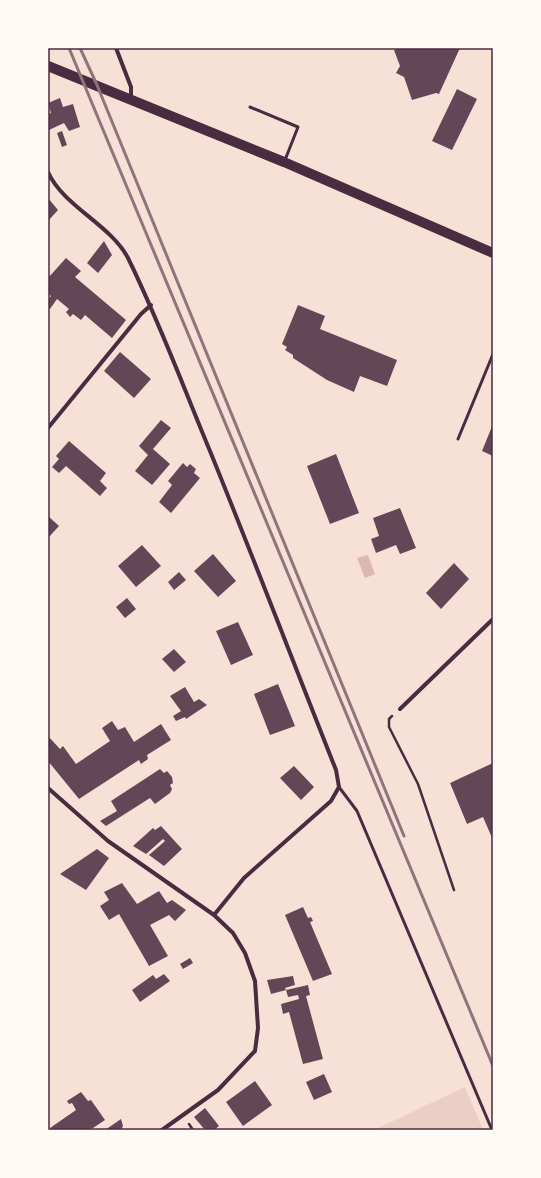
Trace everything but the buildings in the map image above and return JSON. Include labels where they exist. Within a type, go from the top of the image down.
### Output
[{"type":"main road","points":[[48,66],[284,162],[493,253]]},
{"type":"street","points":[[116,48],[131,86],[131,99]]},
{"type":"street","points":[[48,172],[59,189],[116,242],[126,255],[151,305],[336,770],[338,787],[331,801],[244,878],[214,916]]},
{"type":"street","points":[[48,428],[141,314],[151,305]]},
{"type":"street","points":[[400,709],[493,619]]},
{"type":"street","points":[[48,788],[108,841],[214,916],[233,933],[246,953],[255,981],[258,1028],[255,1051],[218,1090],[162,1130]]},
{"type":"lane","points":[[250,107],[298,127],[284,162]]},
{"type":"lane","points":[[458,439],[493,354]]},
{"type":"lane","points":[[338,787],[357,811],[492,1130]]},
{"type":"path","points":[[400,709],[389,719],[389,727],[418,784],[454,890]]},
{"type":"shaded area","points":[[368,555],[375,574],[365,578],[357,558]]},
{"type":"shaded area","points":[[465,1087],[483,1130],[374,1130]]},
{"type":"railway","points":[[69,48],[493,1066]]},
{"type":"railway","points":[[80,48],[97,85],[404,836]]}]
